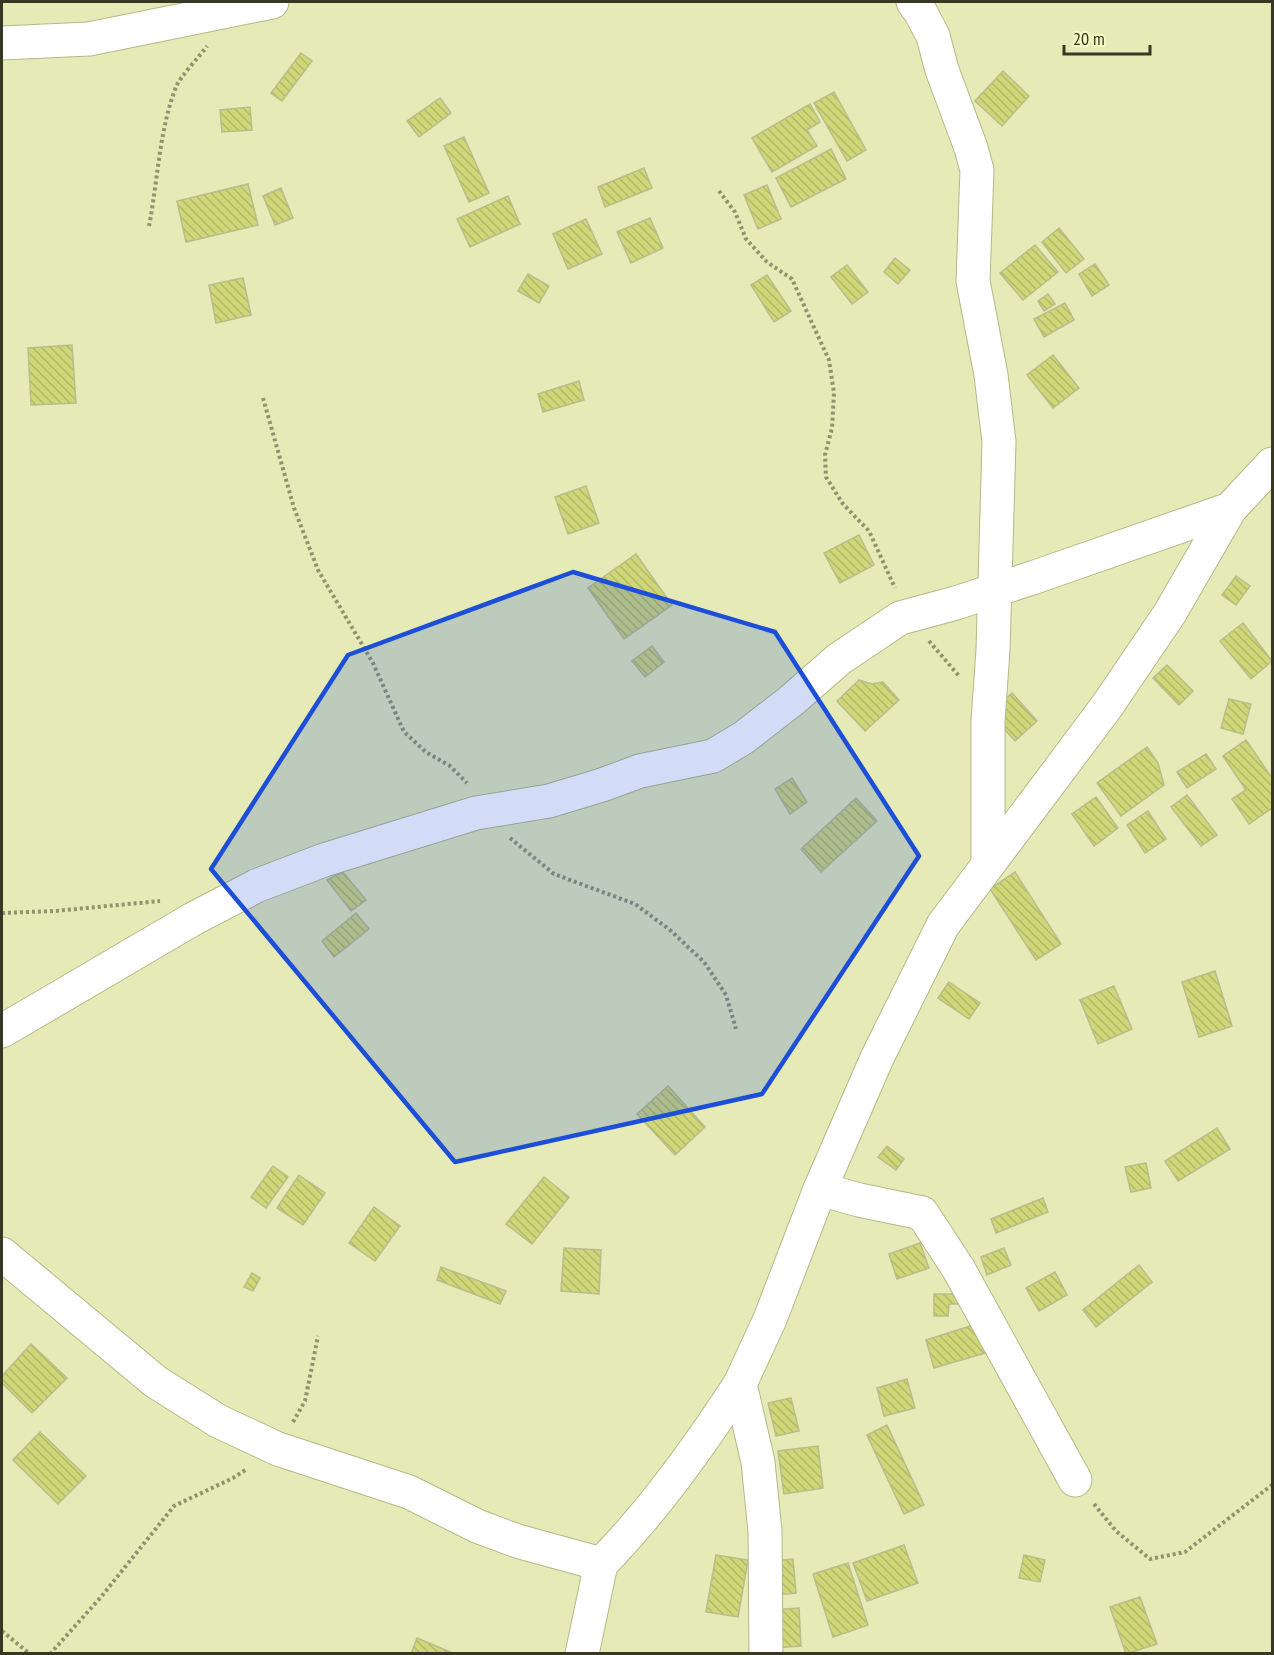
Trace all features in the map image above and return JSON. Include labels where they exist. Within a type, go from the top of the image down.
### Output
[{"type":"street","points":[[2,43],[89,39],[272,2]]},
{"type":"street","points":[[913,2],[933,36],[942,70],[971,148],[977,171],[973,281],[991,375],[999,442],[988,722],[988,863]]},
{"type":"street","points":[[582,1653],[601,1564],[634,1530],[661,1497],[740,1384],[770,1319],[820,1189],[877,1058],[943,925],[1113,696],[1170,614],[1230,509],[1272,464]]},
{"type":"street","points":[[2,1031],[133,953],[256,886],[324,860],[477,813],[549,801],[640,771],[713,756],[743,738],[839,659],[900,618],[956,603],[1035,577],[1230,509]]},
{"type":"street","points":[[820,1189],[922,1213],[958,1268],[1075,1480]]},
{"type":"street","points":[[2,1254],[156,1382],[218,1420],[278,1449],[409,1492],[477,1526],[517,1541],[601,1564]]},
{"type":"street","points":[[740,1384],[758,1462],[765,1531],[766,1653]]},
{"type":"path","points":[[149,226],[163,135],[176,84],[196,62],[212,38],[189,18]]},
{"type":"path","points":[[719,191],[735,212],[746,239],[767,262],[792,279],[829,360],[834,393],[832,428],[825,455],[826,477],[843,504],[869,531],[895,588],[900,618],[924,634],[962,678]]},
{"type":"path","points":[[263,398],[294,508],[318,570],[373,663],[404,732],[426,752],[450,766],[470,786],[477,813],[554,874],[635,904],[670,930],[710,970],[726,996],[736,1029]]},
{"type":"path","points":[[2,914],[167,900]]},
{"type":"path","points":[[50,1653],[101,1597],[174,1506],[233,1478],[278,1449],[305,1401],[318,1336]]},
{"type":"path","points":[[1075,1480],[1116,1531],[1150,1559],[1185,1552],[1272,1485]]},
{"type":"path","points":[[2,1630],[30,1653]]},
{"type":"highlighted area","points":[[573,572],[775,632],[919,856],[762,1094],[455,1162],[211,869],[348,655]]},
{"type":"building","points":[[301,53],[312,61],[282,101],[271,93]]},
{"type":"building","points":[[1003,71],[1029,96],[1002,126],[975,101]]},
{"type":"building","points":[[834,92],[866,150],[847,161],[814,103]]},
{"type":"building","points":[[440,98],[451,113],[419,137],[407,121]]},
{"type":"building","points":[[810,104],[820,122],[807,130],[817,146],[772,172],[752,138]]},
{"type":"building","points":[[250,107],[252,130],[222,132],[220,110]]},
{"type":"building","points":[[464,137],[489,193],[469,202],[444,146]]},
{"type":"building","points":[[831,149],[846,179],[791,207],[776,178]]},
{"type":"building","points":[[644,168],[652,188],[605,207],[598,187]]},
{"type":"building","points":[[248,184],[258,225],[186,242],[177,201]]},
{"type":"building","points":[[767,185],[781,219],[758,229],[744,195]]},
{"type":"building","points":[[281,188],[293,218],[275,225],[263,196]]},
{"type":"building","points":[[508,196],[520,224],[470,247],[457,219]]},
{"type":"building","points":[[650,218],[663,248],[631,263],[617,232]]},
{"type":"building","points":[[586,219],[602,254],[568,269],[553,234]]},
{"type":"building","points":[[1059,228],[1084,259],[1066,273],[1042,242]]},
{"type":"building","points":[[1035,245],[1058,272],[1023,300],[1000,273]]},
{"type":"building","points":[[895,258],[910,270],[898,284],[884,272]]},
{"type":"building","points":[[1095,264],[1109,285],[1092,296],[1079,274]]},
{"type":"building","points":[[847,265],[868,292],[852,304],[831,277]]},
{"type":"building","points":[[528,274],[549,286],[539,303],[518,291]]},
{"type":"building","points":[[767,275],[791,311],[774,322],[751,285]]},
{"type":"building","points":[[243,278],[251,315],[216,323],[209,285]]},
{"type":"building","points":[[1048,294],[1055,304],[1044,311],[1038,301]]},
{"type":"building","points":[[1065,303],[1074,320],[1044,337],[1034,319]]},
{"type":"building","points":[[72,345],[76,403],[31,405],[28,348]]},
{"type":"building","points":[[1053,355],[1079,388],[1053,408],[1027,375]]},
{"type":"building","points":[[579,381],[584,400],[543,412],[538,394]]},
{"type":"building","points":[[586,486],[599,523],[568,534],[555,497]]},
{"type":"building","points":[[859,535],[874,565],[840,583],[824,553]]},
{"type":"building","points":[[636,554],[672,605],[624,639],[588,588]]},
{"type":"building","points":[[1236,576],[1250,586],[1236,605],[1222,595]]},
{"type":"building","points":[[1243,623],[1272,661],[1251,679],[1220,641]]},
{"type":"building","points":[[652,646],[664,662],[645,677],[632,661]]},
{"type":"building","points":[[1167,665],[1193,691],[1179,705],[1153,678]]},
{"type":"building","points":[[859,680],[872,684],[883,682],[899,700],[865,731],[837,701]]},
{"type":"building","points":[[1012,693],[1037,721],[1015,741],[990,713]]},
{"type":"building","points":[[1229,699],[1251,704],[1243,734],[1221,728]]},
{"type":"building","points":[[1246,740],[1272,778],[1272,808],[1249,824],[1232,799],[1246,790],[1223,756]]},
{"type":"building","points":[[1147,747],[1158,763],[1164,785],[1121,816],[1097,783]]},
{"type":"building","points":[[1206,754],[1216,769],[1187,788],[1177,772]]},
{"type":"building","points":[[792,778],[807,802],[790,814],[775,789]]},
{"type":"building","points":[[1187,795],[1217,835],[1201,846],[1171,807]]},
{"type":"building","points":[[1096,797],[1118,828],[1094,846],[1072,814]]},
{"type":"building","points":[[856,798],[877,821],[821,872],[801,849]]},
{"type":"building","points":[[1148,811],[1166,839],[1145,853],[1127,825]]},
{"type":"building","points":[[343,872],[366,900],[351,911],[327,880]]},
{"type":"building","points":[[1015,872],[1061,944],[1036,960],[990,889]]},
{"type":"building","points":[[356,913],[369,929],[334,957],[322,941]]},
{"type":"building","points":[[1215,971],[1232,1026],[1199,1037],[1182,982]]},
{"type":"building","points":[[949,982],[980,1003],[969,1019],[938,998]]},
{"type":"building","points":[[1114,986],[1132,1029],[1098,1044],[1080,1000]]},
{"type":"building","points":[[668,1086],[705,1127],[675,1155],[637,1114]]},
{"type":"building","points":[[1217,1128],[1230,1149],[1178,1181],[1165,1161]]},
{"type":"building","points":[[887,1146],[904,1159],[896,1170],[878,1157]]},
{"type":"building","points":[[1146,1163],[1151,1188],[1131,1192],[1125,1167]]},
{"type":"building","points":[[273,1166],[288,1177],[266,1208],[251,1197]]},
{"type":"building","points":[[299,1175],[325,1193],[303,1225],[277,1208]]},
{"type":"building","points":[[544,1177],[569,1197],[532,1244],[506,1224]]},
{"type":"building","points":[[1043,1198],[1048,1212],[996,1233],[991,1219]]},
{"type":"building","points":[[374,1207],[400,1226],[375,1261],[349,1243]]},
{"type":"building","points":[[920,1243],[929,1268],[897,1279],[889,1254]]},
{"type":"building","points":[[564,1248],[601,1250],[599,1294],[561,1291]]},
{"type":"building","points":[[1004,1248],[1011,1265],[987,1275],[981,1257]]},
{"type":"building","points":[[1139,1265],[1152,1282],[1096,1327],[1083,1310]]},
{"type":"building","points":[[441,1267],[506,1291],[500,1304],[437,1280]]},
{"type":"building","points":[[1055,1272],[1067,1295],[1039,1311],[1026,1288]]},
{"type":"building","points":[[252,1273],[260,1278],[253,1291],[244,1287]]},
{"type":"building","points":[[934,1294],[966,1294],[966,1304],[949,1304],[948,1316],[934,1316]]},
{"type":"building","points":[[983,1322],[992,1351],[934,1368],[926,1340]]},
{"type":"building","points":[[31,1344],[67,1378],[32,1413],[2,1383],[2,1376]]},
{"type":"building","points":[[907,1379],[915,1408],[884,1416],[877,1388]]},
{"type":"building","points":[[791,1398],[799,1431],[776,1436],[768,1403]]},
{"type":"building","points":[[887,1425],[924,1505],[904,1514],[867,1435]]},
{"type":"building","points":[[40,1432],[86,1476],[58,1504],[13,1460]]},
{"type":"building","points":[[818,1446],[823,1488],[784,1494],[778,1451]]},
{"type":"building","points":[[904,1545],[918,1583],[867,1601],[853,1563]]},
{"type":"building","points":[[716,1555],[748,1560],[738,1617],[706,1612]]},
{"type":"building","points":[[1024,1555],[1045,1560],[1040,1582],[1019,1578]]},
{"type":"building","points":[[793,1559],[796,1593],[775,1595],[772,1561]]},
{"type":"building","points":[[848,1563],[868,1625],[833,1637],[813,1574]]},
{"type":"building","points":[[1140,1597],[1157,1644],[1126,1654],[1110,1607]]},
{"type":"building","points":[[799,1608],[801,1646],[774,1648],[771,1610]]},
{"type":"building","points":[[417,1638],[455,1654],[411,1654]]}]
